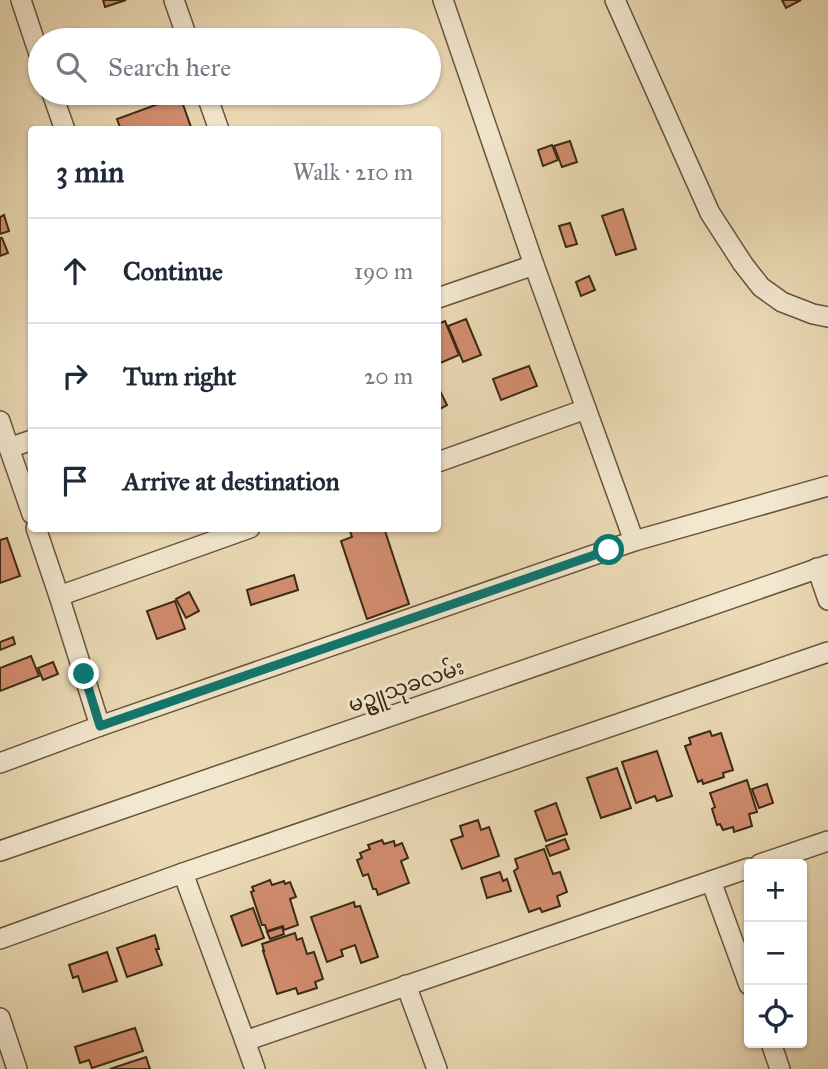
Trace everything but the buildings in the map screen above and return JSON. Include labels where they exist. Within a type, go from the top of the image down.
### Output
[{"type":"street","points":[[21,0],[30,28]]},
{"type":"street","points":[[174,0],[184,28]]},
{"type":"street","points":[[443,0],[534,265],[635,541]]},
{"type":"street","points":[[614,0],[710,213],[743,264],[761,286],[782,302],[828,317]]},
{"type":"street","points":[[56,105],[64,126]]},
{"type":"street","points":[[210,105],[218,126]]},
{"type":"street","points":[[441,297],[534,265]]},
{"type":"street","points":[[441,461],[586,409]]},
{"type":"street","points":[[0,421],[28,503]]},
{"type":"street","points":[[9,448],[28,441]]},
{"type":"street","points":[[0,763],[635,541],[828,486]]},
{"type":"street","points":[[37,532],[100,726]]},
{"type":"street","points":[[59,596],[239,532]]},
{"type":"street","points":[[822,566],[828,600]]},
{"type":"street","name":"မဥ္ဇူသုခလမ်း","points":[[0,851],[822,566]]},
{"type":"street","points":[[0,939],[183,873],[828,652]]},
{"type":"street","points":[[775,859],[828,841]]},
{"type":"street","points":[[245,1041],[744,870]]},
{"type":"street","points":[[183,873],[256,1069]]},
{"type":"street","points":[[711,881],[744,971]]},
{"type":"street","points":[[406,985],[437,1069]]},
{"type":"street","points":[[0,1018],[17,1069]]},
{"type":"street","points":[[773,1048],[780,1069]]},
{"type":"route","points":[[84,674],[100,726],[609,550]]}]
